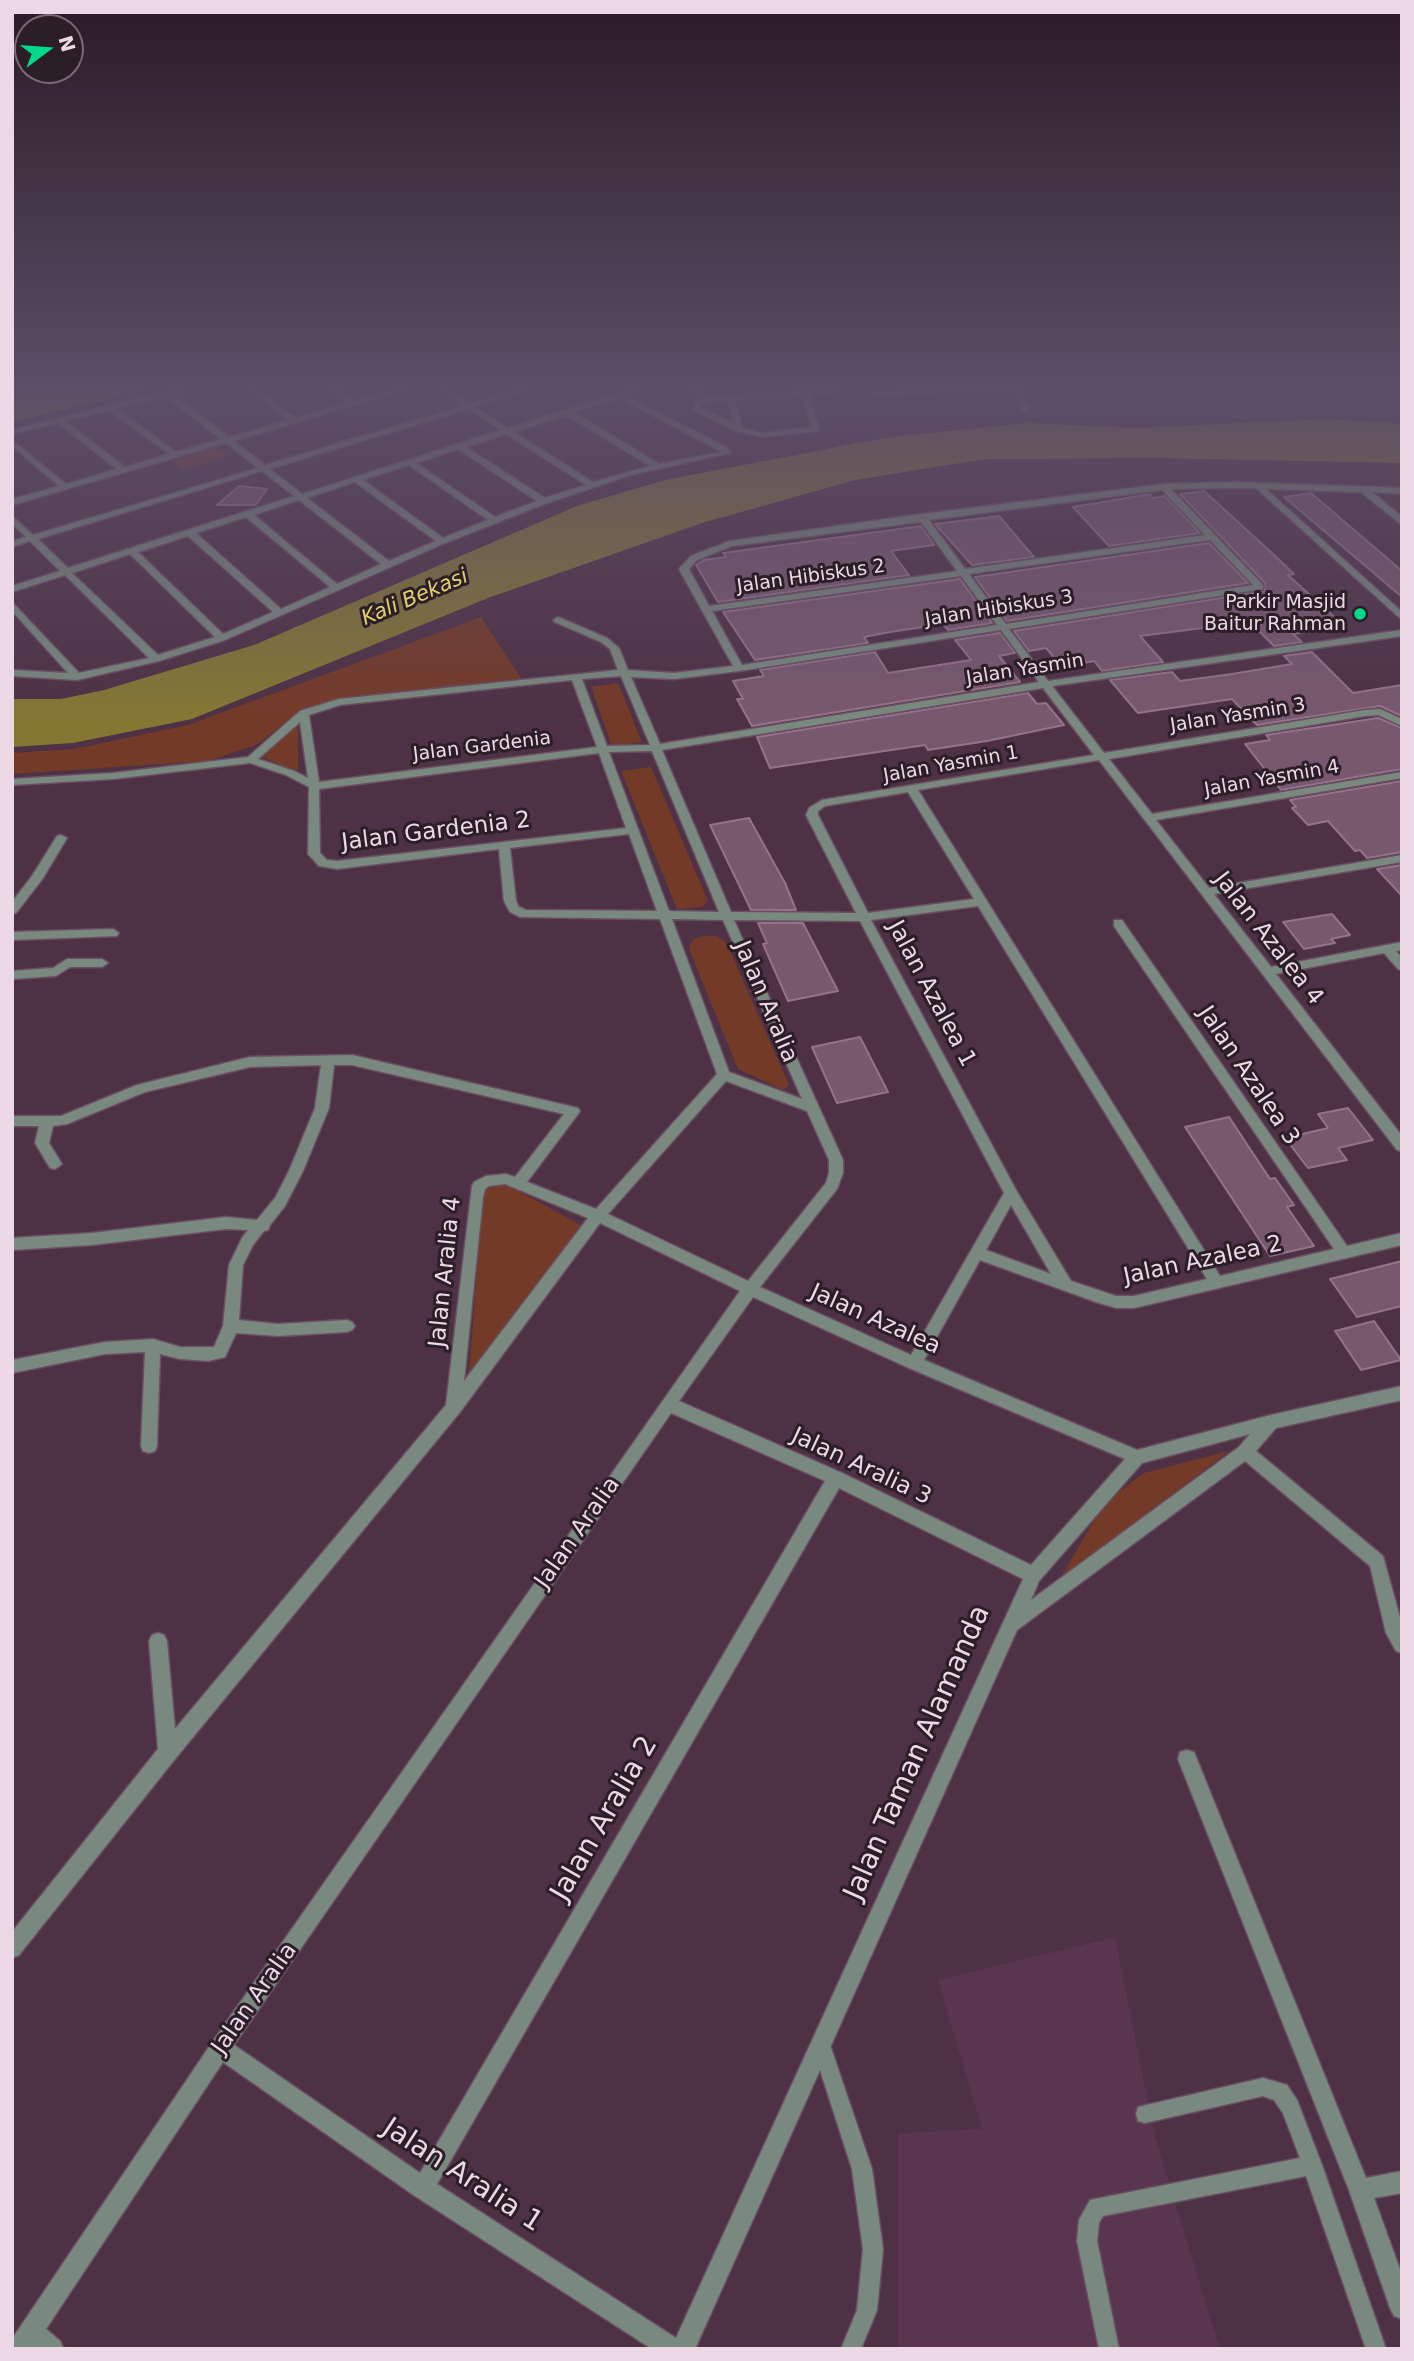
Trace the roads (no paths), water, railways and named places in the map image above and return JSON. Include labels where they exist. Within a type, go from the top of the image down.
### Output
[{"type":"street","points":[[12,544],[165,497]]},
{"type":"street","points":[[12,589],[302,497]]},
{"type":"street","points":[[303,497],[388,565]]},
{"type":"street","points":[[382,497],[442,541]]},
{"type":"street","points":[[460,497],[495,522]]},
{"type":"street","points":[[538,497],[544,501]]},
{"type":"street","points":[[12,673],[77,677],[156,659],[222,638],[442,541],[555,497]]},
{"type":"street","points":[[739,668],[684,569],[687,563],[707,551],[748,540],[1082,497]]},
{"type":"street","points":[[1174,497],[1212,537]]},
{"type":"street","points":[[1271,497],[1397,609],[1402,617]]},
{"type":"street","points":[[1373,497],[1402,522]]},
{"type":"street","points":[[249,514],[335,587]]},
{"type":"street","name":"Jalan Azalea 4","points":[[922,517],[1101,757],[1402,1146]]},
{"type":"street","points":[[12,519],[156,659]]},
{"type":"street","points":[[191,533],[279,612]]},
{"type":"street","name":"Jalan Hibiskus 2","points":[[706,609],[1212,537]]},
{"type":"street","name":"Jalan Hibiskus 3","points":[[304,713],[339,702],[576,677],[622,673],[674,676],[739,668],[1258,588],[1258,582],[1212,537]]},
{"type":"street","points":[[132,551],[222,638]]},
{"type":"street","points":[[12,604],[77,677]]},
{"type":"street","name":"Jalan Aralia","points":[[26,2340],[220,2048],[668,1404],[750,1289],[832,1185],[836,1160],[810,1107],[610,643],[558,620]]},
{"type":"street","name":"Jalan Yasmin","points":[[654,748],[1046,684],[1402,633]]},
{"type":"street","points":[[576,677],[724,1074],[810,1107]]},
{"type":"street","name":"Jalan Yasmin 3","points":[[1101,757],[1380,712],[1402,723]]},
{"type":"street","points":[[251,760],[304,713]]},
{"type":"street","points":[[304,713],[314,786]]},
{"type":"street","name":"Jalan Gardenia","points":[[314,786],[604,749],[654,748]]},
{"type":"street","name":"Jalan Yasmin 1","points":[[813,815],[813,810],[822,803],[1101,757]]},
{"type":"street","points":[[12,782],[113,775],[251,760],[290,773],[314,786]]},
{"type":"street","name":"Jalan Yasmin 4","points":[[1148,818],[1402,775]]},
{"type":"street","name":"Jalan Gardenia 2","points":[[314,786],[314,854],[323,863],[337,865],[634,830]]},
{"type":"street","points":[[912,790],[1217,1283]]},
{"type":"street","name":"Jalan Azalea 1","points":[[813,815],[864,917],[1012,1193],[1065,1284]]},
{"type":"street","points":[[12,910],[37,878],[61,838]]},
{"type":"street","points":[[504,845],[510,901],[514,909],[524,914],[864,917],[982,902]]},
{"type":"street","points":[[1206,892],[1402,858]]},
{"type":"street","name":"Jalan Azalea 3","points":[[1118,923],[1344,1253]]},
{"type":"street","points":[[12,936],[113,933]]},
{"type":"street","points":[[1267,972],[1402,946]]},
{"type":"street","points":[[1387,949],[1402,966]]},
{"type":"street","points":[[12,975],[56,972],[67,963],[102,963]]},
{"type":"street","points":[[12,1121],[47,1123],[76,1117],[142,1088],[250,1062],[352,1060],[573,1111],[518,1183]]},
{"type":"street","points":[[12,1367],[105,1348],[153,1345],[180,1353],[214,1354],[222,1349],[231,1326],[236,1265],[247,1242],[263,1226],[291,1181],[322,1108],[328,1061]]},
{"type":"street","points":[[12,1948],[169,1752],[454,1407],[598,1216],[724,1074]]},
{"type":"street","points":[[47,1123],[42,1143],[55,1164]]},
{"type":"street","name":"Jalan Aralia 4","points":[[454,1407],[479,1186],[486,1181],[506,1179],[598,1216]]},
{"type":"street","points":[[914,1363],[1012,1193]]},
{"type":"street","name":"Jalan Azalea","points":[[598,1216],[914,1363],[1137,1457]]},
{"type":"street","points":[[12,1244],[92,1239],[226,1223],[263,1226]]},
{"type":"street","name":"Jalan Azalea 2","points":[[976,1253],[1116,1302],[1134,1302],[1402,1239]]},
{"type":"street","points":[[231,1326],[278,1330],[346,1326]]},
{"type":"street","points":[[149,1446],[153,1345]]},
{"type":"street","points":[[1137,1457],[1270,1422],[1402,1394]]},
{"type":"street","name":"Jalan Aralia 3","points":[[668,1404],[836,1478],[1033,1575]]},
{"type":"street","points":[[1007,1626],[1245,1452],[1270,1422]]},
{"type":"street","points":[[1245,1452],[1377,1562],[1395,1633],[1402,1645]]},
{"type":"street","name":"Jalan Taman Alamanda","points":[[683,2349],[1007,1626],[1033,1575],[1137,1457]]},
{"type":"street","name":"Jalan Aralia 2","points":[[423,2188],[836,1478]]},
{"type":"street","points":[[158,1641],[169,1752]]},
{"type":"street","points":[[1187,1759],[1360,2190],[1402,2308]]},
{"type":"street","name":"Jalan Aralia 1","points":[[220,2048],[423,2188],[673,2349]]},
{"type":"street","points":[[1360,2190],[1402,2182]]},
{"type":"street","points":[[26,2340],[52,2349]]},
{"type":"lane","points":[[820,2043],[862,2169],[873,2249],[867,2310],[851,2349]]},
{"type":"lane","points":[[1145,2114],[1263,2087],[1280,2092],[1290,2107],[1312,2165],[1376,2349]]},
{"type":"lane","points":[[1109,2349],[1087,2241],[1090,2220],[1097,2207],[1312,2165]]},
{"type":"water","name":"Kali Bekasi","points":[[607,497],[794,497],[702,523],[488,598],[192,719],[73,743],[12,747],[12,699],[61,699],[104,690],[254,645],[577,506]]},
{"type":"place","name":"Parkir Masjid Baitur Rahman","points":[[1360,614]]}]
